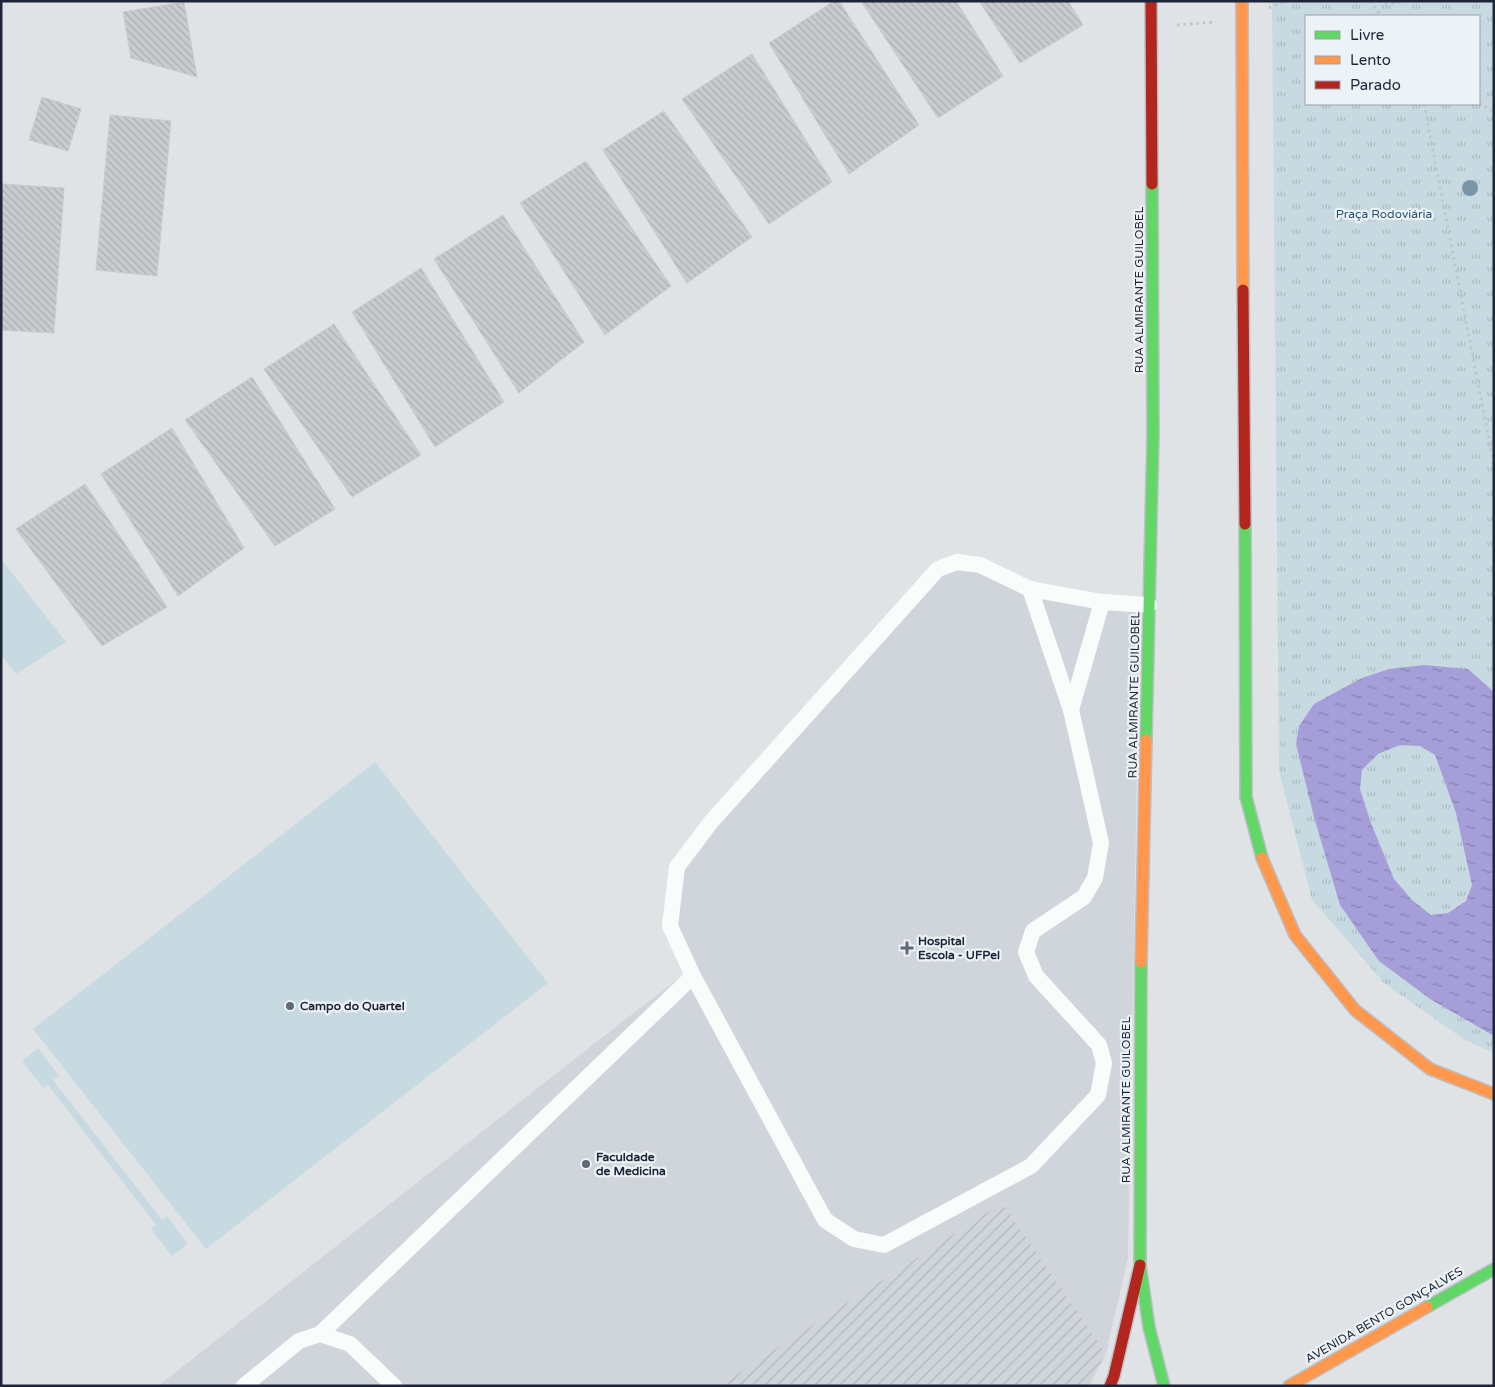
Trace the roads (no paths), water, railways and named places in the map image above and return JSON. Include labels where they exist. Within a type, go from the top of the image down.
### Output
[{"type":"main road","name":"RUA ALMIRANTE GUILOBEL","points":[[1151,1],[1153,435],[1140,1016],[1140,1265],[1149,1326],[1164,1386]]},
{"type":"main road","points":[[1242,1],[1246,797],[1263,864],[1295,935],[1355,1010],[1430,1069],[1494,1094]]},
{"type":"main road","points":[[1110,1386],[1140,1265]]},
{"type":"main road","name":"AVENIDA BENTO GONÇALVES","points":[[1289,1386],[1494,1268]]},
{"type":"lane","points":[[1030,589],[1071,710],[1101,843],[1095,878],[1084,897],[1033,931],[1026,952],[1036,976],[1099,1045],[1104,1063],[1098,1095],[1031,1166],[884,1245],[854,1239],[825,1220],[693,976],[670,926],[677,868],[711,822],[938,569],[957,562],[980,565],[1030,589],[1102,602],[1150,605]]},
{"type":"lane","points":[[1071,710],[1102,602]]},
{"type":"lane","points":[[244,1386],[299,1341],[320,1334],[693,976]]},
{"type":"lane","points":[[320,1334],[350,1344],[394,1386]]},
{"type":"water","points":[[1424,665],[1468,669],[1494,692],[1494,1036],[1430,999],[1379,961],[1340,905],[1314,817],[1296,744],[1299,726],[1314,704],[1362,678],[1389,669]],"holes":[[[1400,745],[1420,746],[1435,755],[1456,813],[1472,885],[1466,901],[1448,913],[1431,915],[1412,900],[1394,879],[1371,823],[1360,789],[1362,770],[1378,754]]]},
{"type":"place","name":"Hospital Escola - UFPel","points":[[907,948]]},
{"type":"place","name":"Campo do Quartel","points":[[290,1006]]},
{"type":"place","name":"Faculdade de Medicina","points":[[586,1164]]},
{"type":"park label","name":"Praça Rodoviária","points":[[1384,214]]}]
